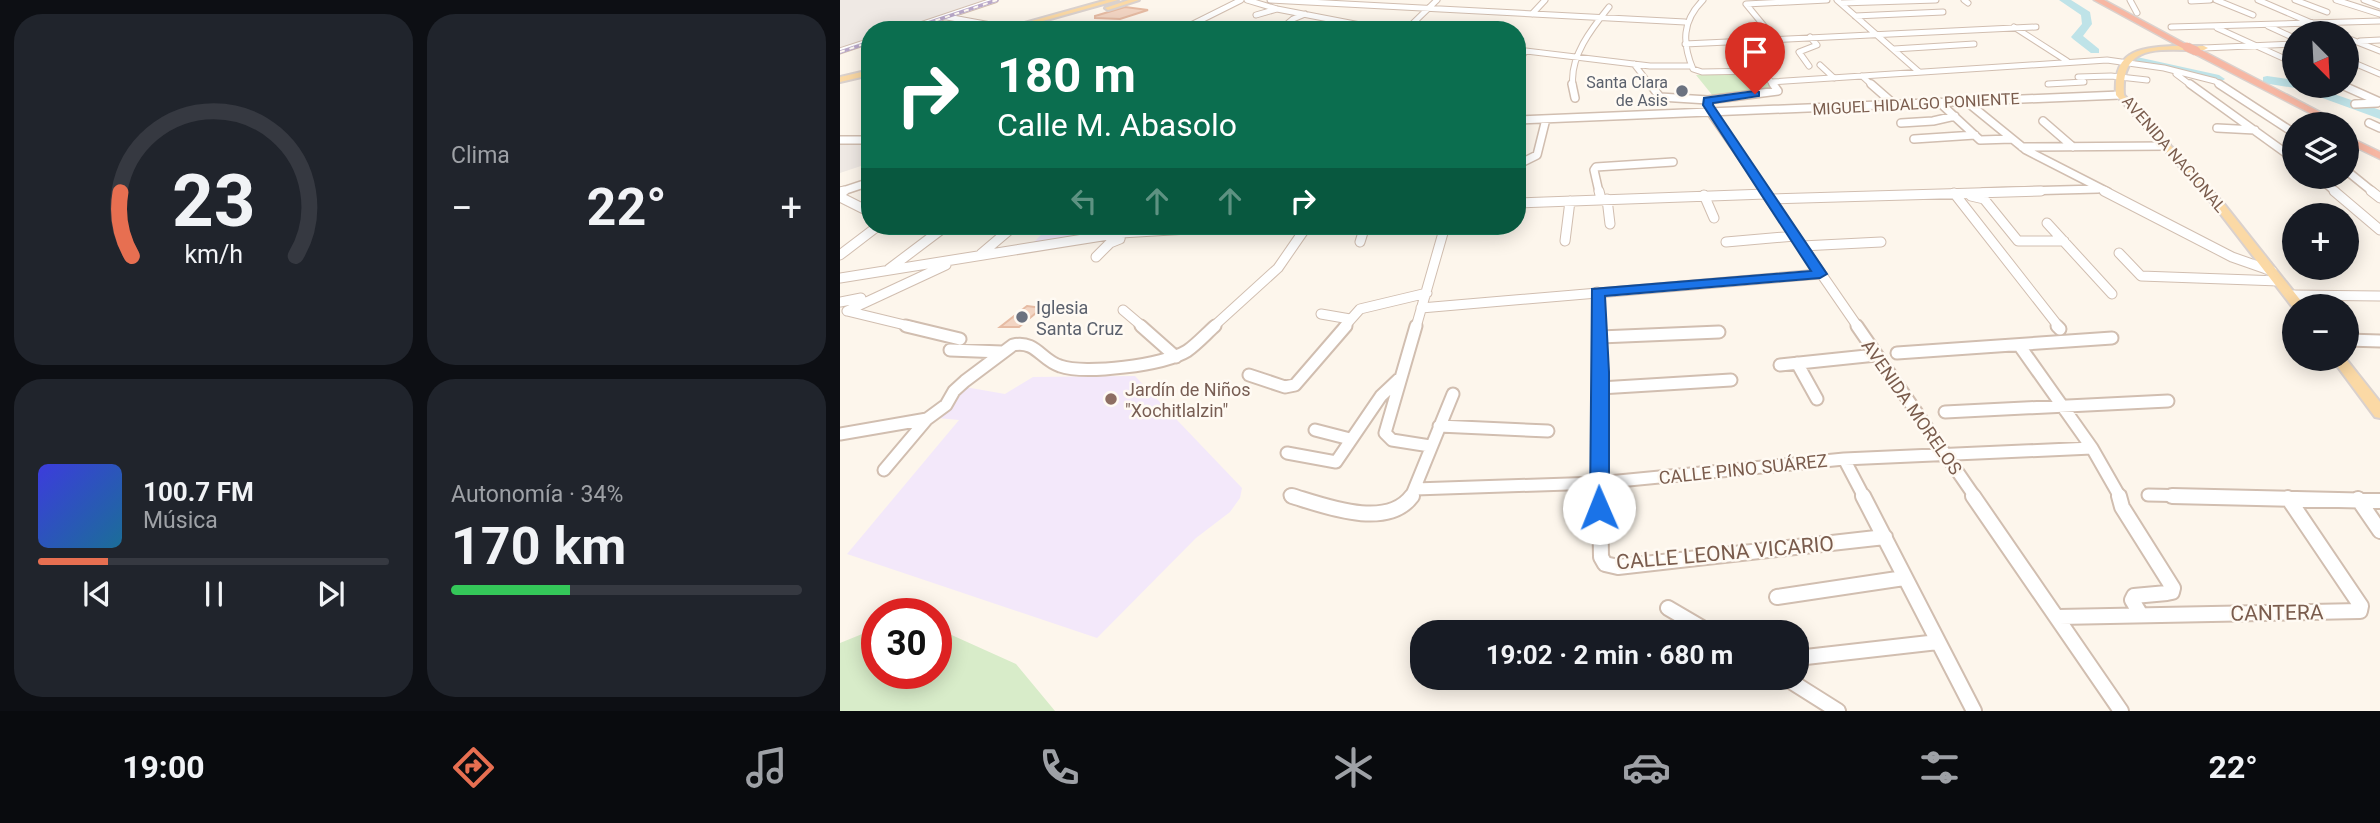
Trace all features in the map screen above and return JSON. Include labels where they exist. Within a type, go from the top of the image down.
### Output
[{"type":"highway","points":[[2093,1],[2313,112]]},
{"type":"highway","points":[[2093,1],[2189,49],[2298,112]]},
{"type":"highway","points":[[2359,135],[2380,146]]},
{"type":"highway","points":[[2359,145],[2380,156]]},
{"type":"main road","points":[[1035,21],[1115,0]]},
{"type":"main road","points":[[1058,21],[1136,0]]},
{"type":"main road","points":[[2122,62],[2128,57],[2150,51],[2189,49]]},
{"type":"main road","name":"AVENIDA NACIONAL","points":[[2122,62],[2119,76],[2120,95],[2220,206],[2289,294]]},
{"type":"main road","points":[[840,73],[861,67]]},
{"type":"main road","points":[[840,80],[861,74]]},
{"type":"main road","points":[[2348,371],[2380,413]]},
{"type":"street","points":[[932,21],[995,0]]},
{"type":"street","points":[[1199,21],[1241,0]]},
{"type":"street","points":[[1247,0],[1277,9],[1340,21]]},
{"type":"street","points":[[1270,0],[1352,2],[1685,22]]},
{"type":"street","points":[[1415,21],[1437,0]]},
{"type":"street","points":[[1532,14],[1545,0]]},
{"type":"street","points":[[1694,69],[1685,44],[1685,22],[1703,0]]},
{"type":"street","points":[[1774,38],[1747,3],[1771,1],[1782,4],[1827,0]]},
{"type":"street","points":[[1839,1],[1936,0]]},
{"type":"street","points":[[2130,0],[2137,13]]},
{"type":"street","points":[[2191,1],[2210,0]]},
{"type":"street","points":[[2216,0],[2253,15]]},
{"type":"street","points":[[2258,0],[2307,21]]},
{"type":"street","points":[[2295,0],[2327,12]]},
{"type":"street","points":[[2336,0],[2380,10]]},
{"type":"street","points":[[2347,0],[2380,10]]},
{"type":"street","points":[[2364,0],[2380,10]]},
{"type":"street","points":[[1839,1],[1919,72]]},
{"type":"street","points":[[1575,97],[1572,77],[1579,57],[1609,7]]},
{"type":"street","points":[[1256,15],[1277,9]]},
{"type":"street","points":[[1856,16],[1943,12]]},
{"type":"street","points":[[1291,21],[1305,14]]},
{"type":"street","points":[[944,17],[964,21]]},
{"type":"street","points":[[2359,22],[2380,21]]},
{"type":"street","points":[[2171,27],[2282,24]]},
{"type":"street","points":[[2264,25],[2282,33]]},
{"type":"street","points":[[2213,26],[2282,57]]},
{"type":"street","points":[[2014,27],[2068,61]]},
{"type":"street","points":[[1685,44],[2036,27]]},
{"type":"street","points":[[1809,66],[1799,52],[1817,45],[1810,37]]},
{"type":"street","points":[[2359,42],[2380,40]]},
{"type":"street","points":[[2359,43],[2380,51]]},
{"type":"street","points":[[840,51],[861,44]]},
{"type":"street","points":[[1894,49],[1974,44]]},
{"type":"street","points":[[2189,49],[2282,45]]},
{"type":"street","points":[[1526,51],[1634,64],[1758,71],[1772,82],[1778,91],[1707,100],[1658,97],[1634,64]]},
{"type":"street","points":[[1772,82],[2068,61],[2122,62],[2177,71],[2215,81],[2282,125]]},
{"type":"street","points":[[1820,65],[1834,78]]},
{"type":"street","points":[[2359,65],[2380,75]]},
{"type":"street","points":[[2177,71],[2177,75],[2282,150]]},
{"type":"street","points":[[1862,76],[1895,106]]},
{"type":"street","points":[[2049,84],[2084,82],[2078,77],[2081,76],[2119,76],[2147,80]]},
{"type":"street","points":[[2359,93],[2380,103]]},
{"type":"street","name":"MIGUEL HIDALGO PONIENTE","points":[[1526,120],[2120,95]]},
{"type":"street","name":"AVENIDA MORELOS","points":[[1707,100],[1711,113],[1820,274],[2059,617],[2121,711]]},
{"type":"street","points":[[1967,102],[2021,147],[2232,257],[2272,271]]},
{"type":"street","points":[[1940,103],[1983,140],[2012,139]]},
{"type":"street","points":[[2355,104],[2380,103]]},
{"type":"street","points":[[1901,123],[1933,121],[1955,116]]},
{"type":"street","points":[[1526,160],[1537,155],[1546,120]]},
{"type":"street","points":[[2043,121],[2073,147]]},
{"type":"street","points":[[2380,121],[2369,123],[2380,128]]},
{"type":"street","points":[[2217,128],[2255,130]]},
{"type":"street","points":[[1914,139],[1975,135]]},
{"type":"street","points":[[840,140],[861,140]]},
{"type":"street","points":[[2021,147],[2167,146]]},
{"type":"street","points":[[1610,223],[1594,170],[1596,167],[1673,162]]},
{"type":"street","points":[[2359,181],[2380,198]]},
{"type":"street","points":[[840,195],[861,186]]},
{"type":"street","points":[[1526,203],[1704,195],[2101,189]]},
{"type":"street","points":[[2332,189],[2380,230]]},
{"type":"street","points":[[1956,193],[1984,199],[2018,241],[2064,241]]},
{"type":"street","points":[[1956,193],[2060,329]]},
{"type":"street","points":[[840,195],[861,208]]},
{"type":"street","points":[[1704,195],[1714,218]]},
{"type":"street","points":[[1565,241],[1570,201]]},
{"type":"street","points":[[840,208],[853,204]]},
{"type":"street","points":[[2047,223],[2112,294]]},
{"type":"street","points":[[840,256],[866,235]]},
{"type":"street","points":[[887,270],[934,235]]},
{"type":"street","points":[[979,255],[1003,235]]},
{"type":"street","points":[[840,278],[1108,235]]},
{"type":"street","points":[[1096,257],[1110,243],[1120,239],[1121,235]]},
{"type":"street","points":[[884,470],[927,419],[946,405],[954,391],[1002,352],[1022,342],[1030,344],[1052,363],[1061,367],[1154,362],[1176,357],[1188,350],[1278,268],[1301,235]]},
{"type":"street","points":[[1360,242],[1362,235]]},
{"type":"street","points":[[1430,446],[1391,440],[1385,436],[1399,379],[1443,235]]},
{"type":"street","points":[[1726,242],[1881,243]]},
{"type":"street","points":[[2119,253],[2136,273],[2145,277],[2279,281]]},
{"type":"street","points":[[960,259],[847,312],[960,339]]},
{"type":"street","points":[[1421,308],[1820,274]]},
{"type":"street","name":"CALLE LEONA VICARIO","points":[[1597,292],[1600,337],[1598,483],[1601,557],[1605,564],[1611,566],[1885,537]]},
{"type":"street","points":[[1249,375],[1285,387],[1295,385],[1331,346],[1350,319],[1365,307],[1427,293]]},
{"type":"street","points":[[840,302],[877,296]]},
{"type":"street","points":[[2359,296],[2380,296]]},
{"type":"street","points":[[1123,310],[1176,357]]},
{"type":"street","points":[[1321,314],[1350,319]]},
{"type":"street","points":[[1600,337],[1719,331]]},
{"type":"street","points":[[1897,353],[2112,338]]},
{"type":"street","points":[[2359,340],[2380,341]]},
{"type":"street","points":[[2019,345],[2092,447],[2118,490],[2122,507],[2173,588],[2172,592],[2166,594],[2140,593],[2134,596],[2132,600],[2141,615]]},
{"type":"street","points":[[950,350],[1002,352]]},
{"type":"street","points":[[1780,365],[1876,355]]},
{"type":"street","points":[[1797,363],[1816,399]]},
{"type":"street","points":[[1287,453],[1335,463],[1387,389],[1399,379]]},
{"type":"street","points":[[1600,388],[1731,380]]},
{"type":"street","points":[[1290,495],[1354,510],[1394,511],[1406,502],[1415,489],[1453,394]]},
{"type":"street","points":[[1945,412],[2168,401]]},
{"type":"street","points":[[840,434],[927,419]]},
{"type":"street","points":[[1439,426],[1548,430]]},
{"type":"street","points":[[1315,430],[1350,439]]},
{"type":"street","name":"CALLE PINO SUÁREZ","points":[[1415,489],[1598,483],[1844,459],[2092,447]]},
{"type":"street","points":[[1844,459],[1974,711]]},
{"type":"street","points":[[2148,495],[2380,500]]},
{"type":"street","name":"CANTERA","points":[[2059,617],[2361,610],[2361,606],[2288,498]]},
{"type":"street","points":[[2358,499],[2380,531]]},
{"type":"street","points":[[1777,597],[1904,578]]},
{"type":"street","points":[[1668,608],[1688,620]]},
{"type":"street","points":[[1809,657],[1938,642]]},
{"type":"street","points":[[1805,690],[1838,711]]},
{"type":"shaded area","points":[[840,0],[990,0],[927,21],[861,21],[861,43],[840,50]]},
{"type":"shaded area","points":[[861,142],[861,166],[840,173],[840,143]]},
{"type":"shaded area","points":[[1041,235],[1083,235],[1033,243]]},
{"type":"shaded area","points":[[1135,376],[1242,488],[1240,498],[1230,512],[1196,538],[1097,638],[847,554],[959,420],[937,418],[965,387],[1005,394],[1033,377]]},
{"type":"green space","points":[[1761,74],[1774,89],[1713,96],[1696,75]]},
{"type":"green space","points":[[861,634],[861,689],[952,689],[952,635],[1016,664],[1055,711],[840,711],[840,643]]},
{"type":"building","points":[[1125,7],[1148,10],[1120,19],[1095,18],[1095,16]]},
{"type":"building","name":"Iglesia Santa Cruz","points":[[1027,306],[1042,308],[1019,327],[1000,327]]},
{"type":"waterway","points":[[2064,0],[2086,14],[2087,24],[2077,37],[2095,51]]},
{"type":"waterway","points":[[2137,61],[2219,79]]},
{"type":"waterway","points":[[2267,80],[2282,82]]},
{"type":"waterway","points":[[2333,98],[2380,115]]},
{"type":"railway","points":[[934,21],[997,0]]},
{"type":"railway","points":[[840,52],[861,45]]},
{"type":"place","name":"Santa Clara de Asis","points":[[1682,91]]},
{"type":"place","name":"Iglesia Santa Cruz","points":[[1022,317]]},
{"type":"place","name":"Jardín de Niños \"Xochitlalzin\"","points":[[1111,399]]},
{"type":"route","points":[[1599,508],[1601,372],[1597,292],[1820,274],[1709,110],[1707,100],[1755,94]]}]
